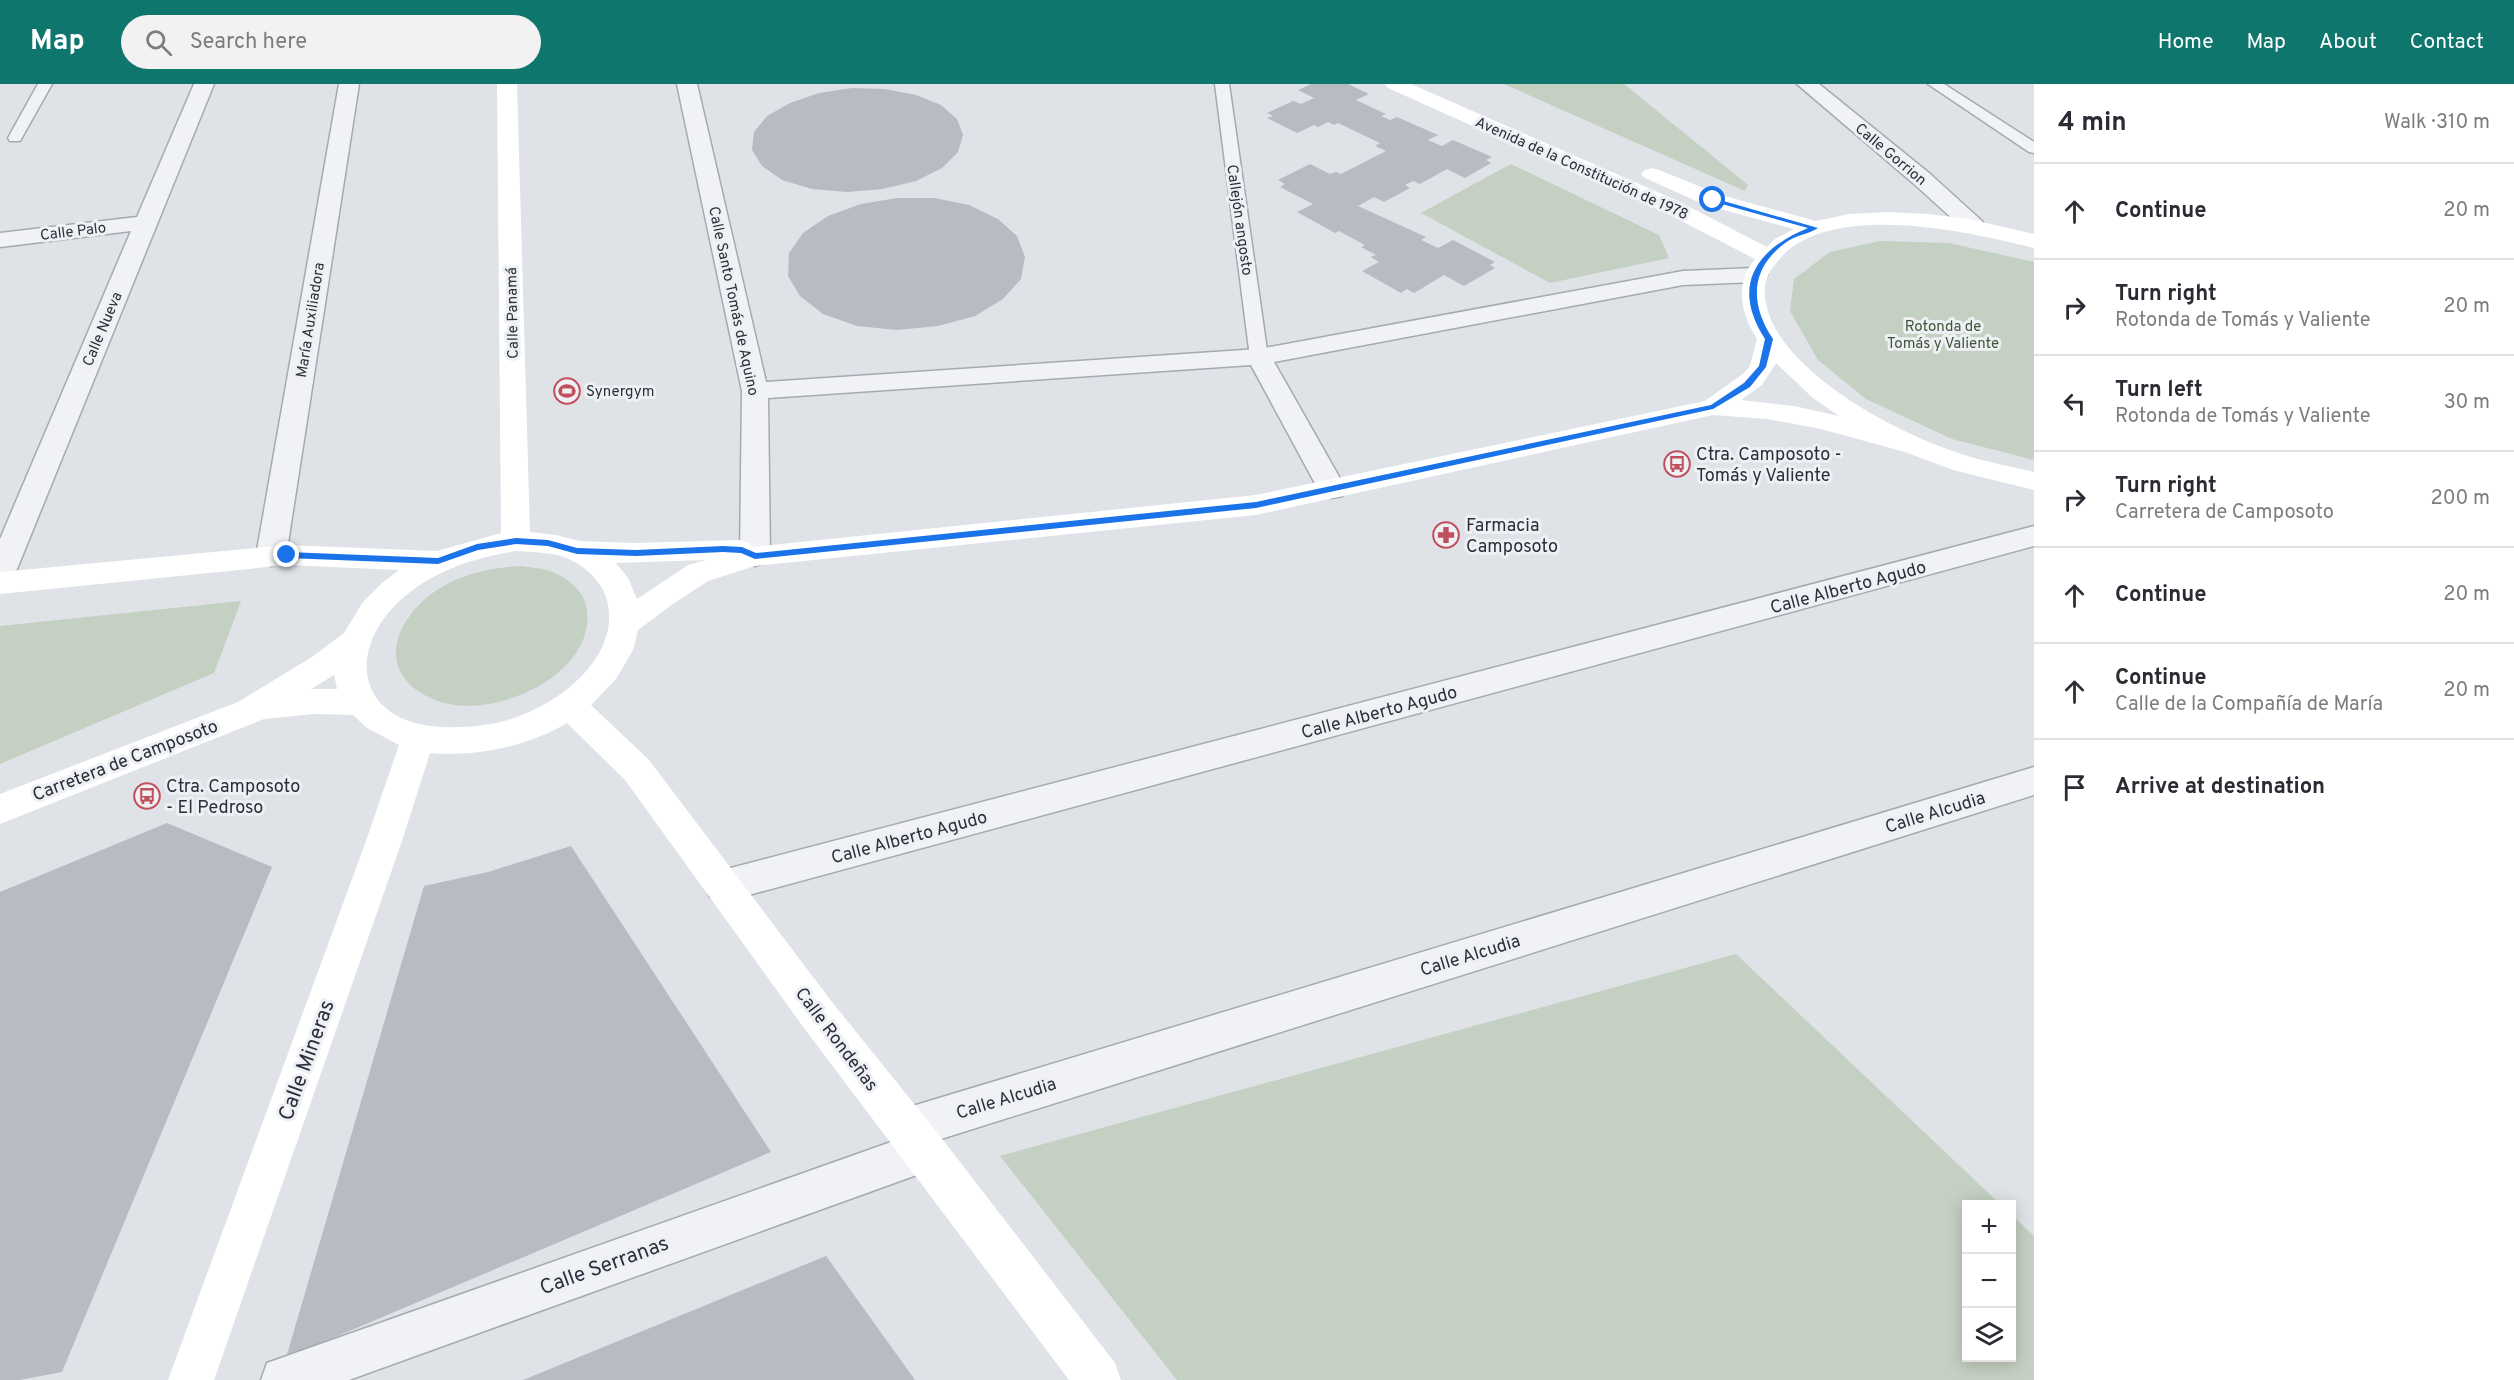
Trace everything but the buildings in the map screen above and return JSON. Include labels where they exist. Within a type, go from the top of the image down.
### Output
[{"type":"street","name":"Calle Nueva","points":[[0,574],[204,84]]},
{"type":"street","name":"María Auxiliadora","points":[[271,556],[349,84]]},
{"type":"street","name":"Calle Panamá","points":[[507,84],[516,541]]},
{"type":"street","name":"Calle Santo Tomás de Aquino","points":[[687,84],[755,391],[755,556]]},
{"type":"street","name":"Avenida de la Constitución de 1978","points":[[1395,84],[1670,206],[1761,266]]},
{"type":"street","name":"Calle Gorrion","points":[[1807,84],[1921,178],[1974,226]]},
{"type":"street","name":"Avenida de la Constitución de 1978","points":[[1629,164],[1713,200],[1815,228]]},
{"type":"street","points":[[2034,241],[1974,226],[1922,219],[1874,219],[1815,228],[1787,239],[1761,266],[1752,299],[1760,326],[1780,354],[1810,384],[1876,427],[1962,463],[2034,481]]},
{"type":"street","name":"Calle Palo","points":[[0,240],[146,223]]},
{"type":"street","points":[[755,391],[1259,357],[1683,278],[1761,266]]},
{"type":"street","points":[[1713,407],[1753,379],[1762,367],[1769,339]]},
{"type":"street","points":[[1259,357],[1332,489]]},
{"type":"street","points":[[624,625],[662,596],[698,573],[755,556],[1256,505],[1713,407],[1751,407],[1791,414],[1926,449]]},
{"type":"street","name":"Calle Alberto Agudo","points":[[723,886],[2034,536]]},
{"type":"street","points":[[577,551],[601,565],[618,583],[626,612],[621,644],[602,675],[570,705],[534,725],[495,737],[455,742],[418,738],[384,725],[361,703],[350,674],[354,642],[375,608],[401,583],[438,561],[477,547],[516,541],[548,543],[577,551],[636,553],[723,549],[742,550],[755,556]]},
{"type":"street","points":[[0,583],[271,556],[438,561]]},
{"type":"street","name":"Carretera de Camposoto","points":[[250,711],[323,666],[354,642]]},
{"type":"street","name":"Carretera de Camposoto","points":[[0,809],[250,711],[290,703],[329,700],[361,703]]},
{"type":"street","name":"Calle Rondeñas","points":[[570,705],[637,770],[818,1015],[1098,1380]]},
{"type":"street","name":"Calle Mineras","points":[[191,1380],[384,841],[418,738]]},
{"type":"street","name":"Calle Alcudia","points":[[916,1140],[2034,782]]},
{"type":"street","name":"Calle Serranas","points":[[284,1380],[916,1140]]},
{"type":"lane","points":[[15,138],[45,84]]},
{"type":"lane","name":"Callejón angosto","points":[[1222,84],[1259,357]]},
{"type":"lane","points":[[1935,84],[2034,148]]},
{"type":"green space","points":[[1504,84],[1624,84],[1748,185],[1745,191]]},
{"type":"green space","points":[[1511,164],[1659,235],[1669,258],[1550,283],[1421,213]]},
{"type":"green space","name":"Rotonda de Tomás y Valiente","points":[[1880,241],[1949,243],[2034,262],[2034,460],[1952,439],[1866,399],[1818,360],[1790,311],[1794,279],[1830,252]]},
{"type":"green space","points":[[520,566],[553,572],[571,583],[584,599],[586,630],[577,652],[560,671],[537,687],[511,698],[484,705],[458,705],[435,700],[416,690],[404,678],[398,664],[396,649],[407,619],[434,592],[454,581],[486,570]]},
{"type":"green space","points":[[241,601],[214,673],[0,764],[0,626]]},
{"type":"green space","points":[[1736,954],[1996,1200],[1962,1200],[1962,1362],[2016,1362],[2016,1219],[2034,1236],[2034,1380],[1177,1380],[1000,1156]]},
{"type":"place","name":"Synergym","points":[[567,391]]},
{"type":"place","name":"Ctra. Camposoto - Tomás y Valiente","points":[[1677,464]]},
{"type":"place","name":"Farmacia Camposoto","points":[[1446,535]]},
{"type":"place","name":"Ctra. Camposoto - El Pedroso","points":[[147,796]]},
{"type":"route","points":[[287,555],[438,561],[477,547],[516,541],[548,543],[577,551],[636,553],[723,549],[742,550],[755,556],[1256,505],[1713,407],[1747,385],[1762,367],[1769,339],[1760,326],[1752,299],[1755,275],[1767,256],[1787,239],[1815,228],[1768,217],[1713,200]]}]
